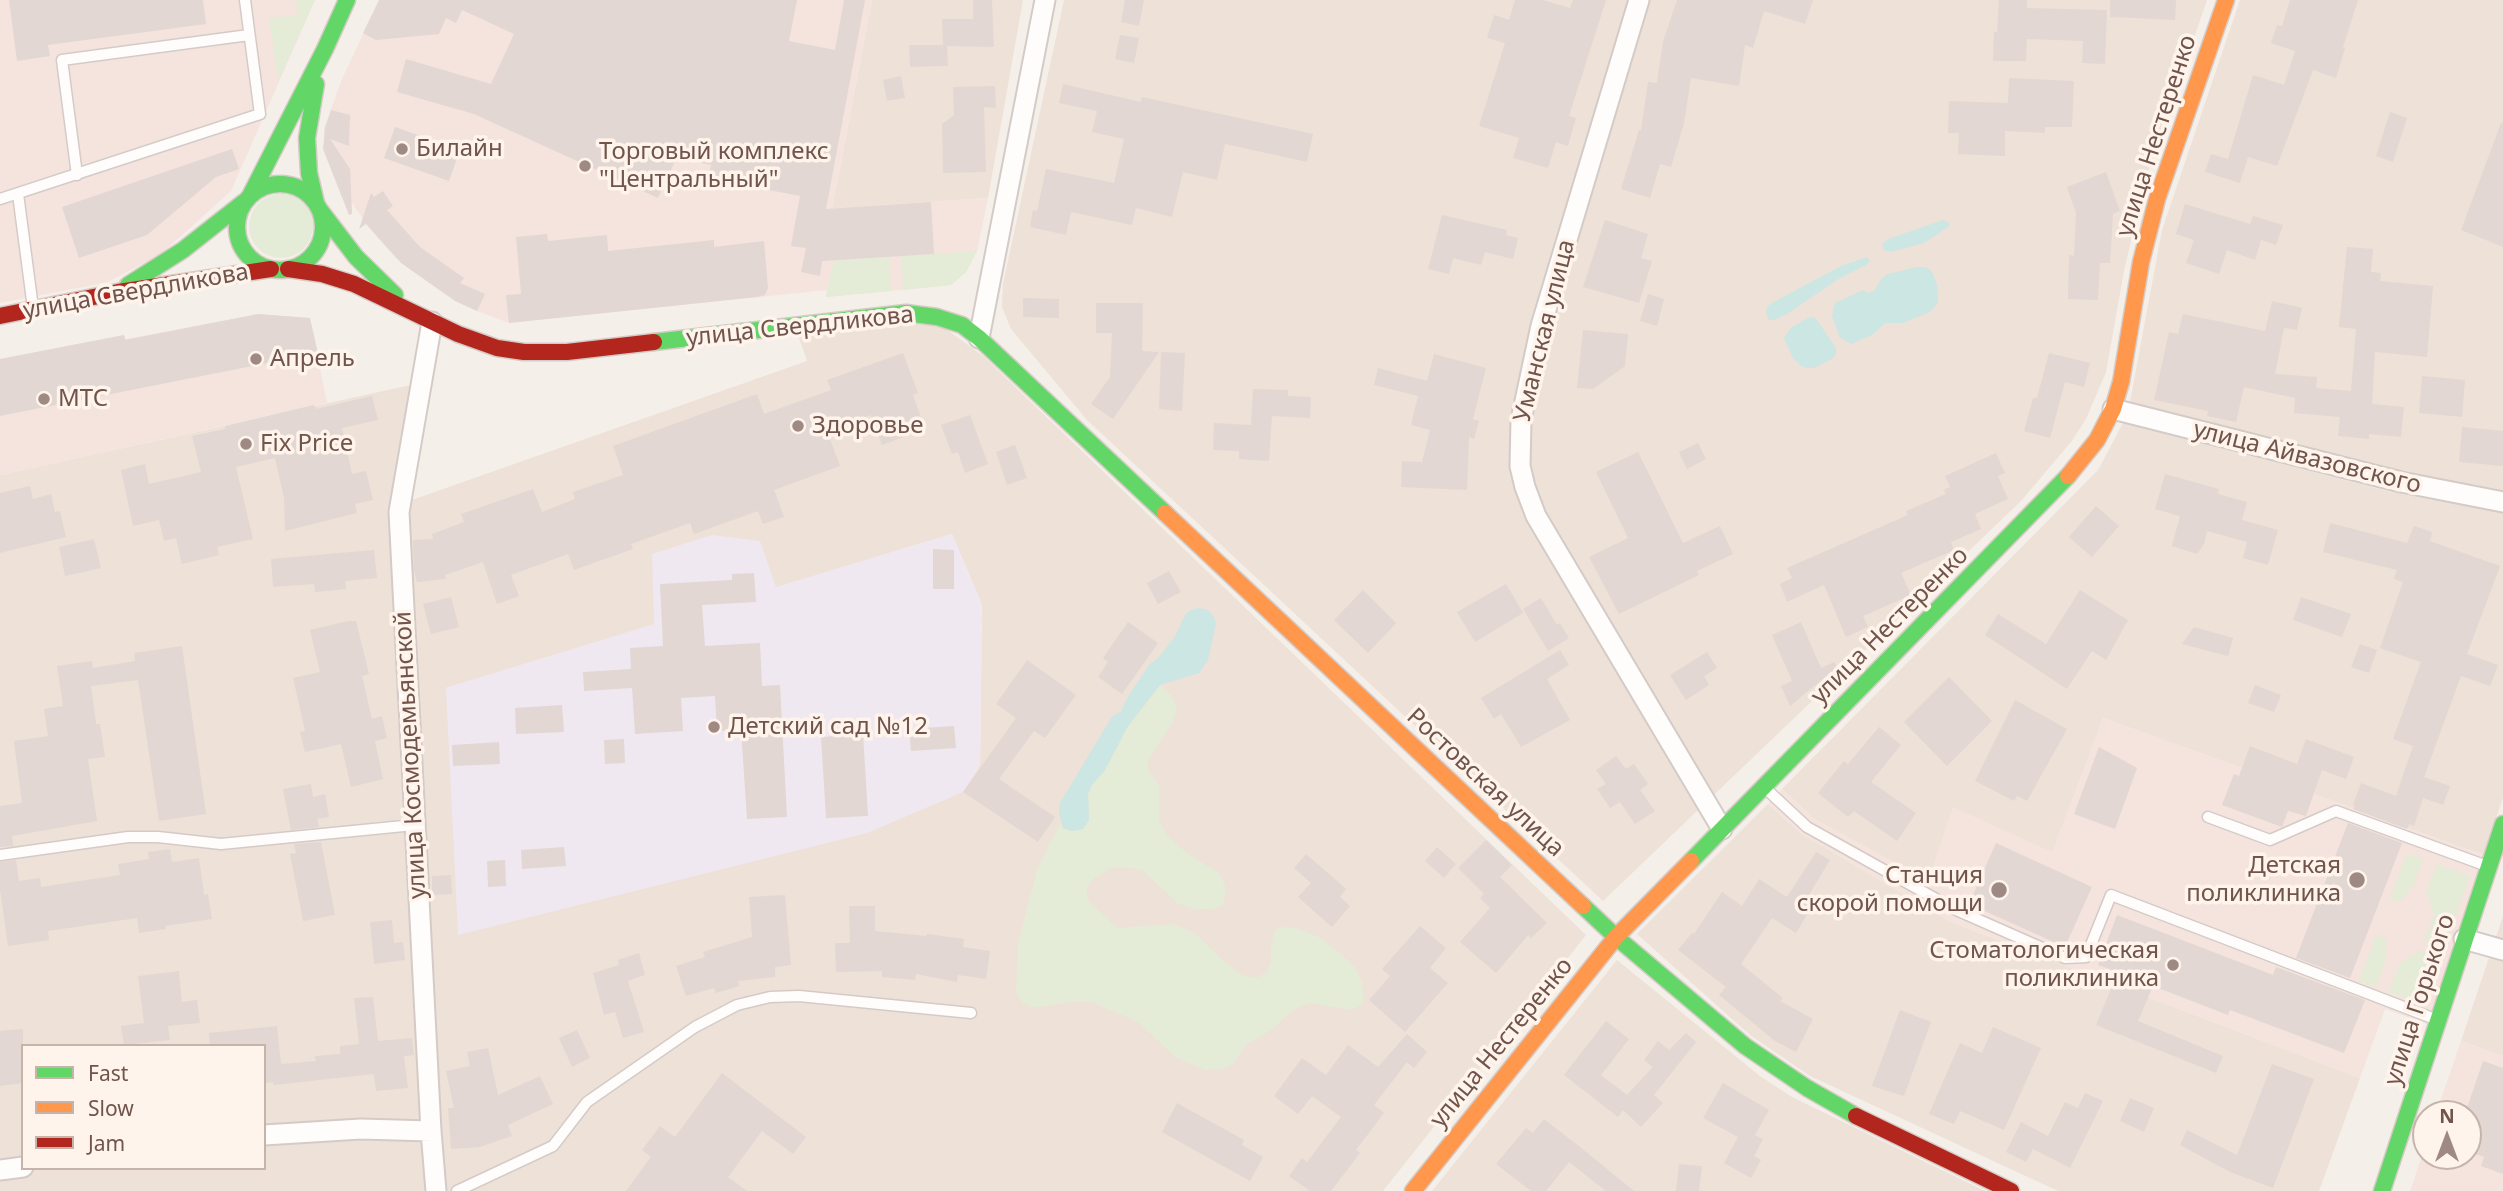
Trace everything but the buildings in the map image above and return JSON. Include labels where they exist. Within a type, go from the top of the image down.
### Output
[{"type":"street","points":[[325,49],[314,91],[307,138],[309,173],[323,227],[316,251],[304,263],[280,269],[255,263],[240,243],[236,227],[247,199],[325,49],[347,0]]},
{"type":"street","points":[[979,338],[1045,0]]},
{"type":"street","name":"Уманская улица","points":[[1639,0],[1541,326],[1521,420],[1520,466],[1536,516],[1722,829]]},
{"type":"street","name":"улица Нестеренко","points":[[1413,1191],[1616,937],[2061,485],[2097,440],[2113,409],[2126,356],[2146,236],[2226,0]]},
{"type":"street","points":[[118,292],[183,250],[247,199],[272,184],[289,184],[304,191],[356,257],[412,311]]},
{"type":"street","name":"улица Свердликова","points":[[0,316],[118,292],[280,269],[322,274],[354,284],[432,322],[497,348],[544,353],[906,313],[949,319],[979,338]]},
{"type":"street","name":"улица Космодемьянской","points":[[432,322],[399,512],[430,1131],[436,1191]]},
{"type":"street","name":"Ростовская улица","points":[[979,338],[1616,937],[1745,1046],[1852,1114],[1982,1185],[2011,1191]]},
{"type":"street","name":"улица Айвазовского","points":[[2113,409],[2401,482],[2503,502]]},
{"type":"street","name":"улица Горького","points":[[2382,1191],[2503,824]]},
{"type":"street","points":[[2464,939],[2503,950]]},
{"type":"street","points":[[266,1135],[361,1129],[430,1131]]},
{"type":"street","points":[[0,1170],[21,1167]]},
{"type":"lane","points":[[0,199],[260,114],[245,0]]},
{"type":"lane","points":[[77,175],[62,60],[249,35]]},
{"type":"lane","points":[[18,194],[33,309]]},
{"type":"lane","points":[[1764,786],[1807,827],[1954,909],[2065,958],[2086,957],[2111,895],[2438,1020]]},
{"type":"lane","points":[[2208,817],[2270,840],[2336,811],[2488,867]]},
{"type":"lane","points":[[0,855],[128,837],[158,837],[221,844],[414,825]]},
{"type":"lane","points":[[457,1191],[553,1146],[587,1102],[695,1027],[737,1005],[769,997],[799,996],[971,1013]]},
{"type":"shaded area","points":[[0,0],[315,0],[231,191],[161,254],[108,282],[0,303]]},
{"type":"shaded area","name":"Торговый комплекс \"Центральный\"","points":[[379,0],[872,0],[832,208],[988,198],[977,251],[966,272],[951,285],[826,297],[827,290],[509,323],[477,311],[456,301],[395,257],[370,229],[334,176],[326,155],[324,129],[342,79]]},
{"type":"shaded area","points":[[872,0],[1023,0],[988,198],[832,209]]},
{"type":"shaded area","points":[[1064,0],[2207,0],[2146,178],[2124,271],[2106,372],[2086,419],[2071,442],[2021,501],[1603,901],[1087,420],[1011,329],[1002,307],[1003,284]]},
{"type":"shaded area","points":[[2240,0],[2503,0],[2503,491],[2382,467],[2130,402],[2162,230]]},
{"type":"shaded area","points":[[258,314],[310,318],[327,403],[0,475],[0,359],[124,335],[126,339]]},
{"type":"shaded area","points":[[890,322],[942,326],[983,356],[1586,935],[1383,1191],[0,1191],[0,475],[429,381],[409,501],[807,361],[798,335]],"holes":[[[952,534],[982,605],[980,766],[446,688]]]},
{"type":"shaded area","points":[[2123,423],[2391,492],[2503,513],[2503,798],[2483,855],[2103,718],[2053,852],[1928,881],[1814,819],[1782,789],[2098,470]]},
{"type":"shaded area","name":"Детский сад №12","points":[[952,534],[982,605],[980,766],[963,792],[867,833],[458,935],[446,688],[654,624],[652,554],[712,535],[760,541],[776,587]]},
{"type":"shaded area","points":[[2103,718],[2483,855],[2427,1024],[2385,1009],[2360,1078],[1951,922],[1802,834],[1768,804],[1782,789],[1814,819],[1928,881],[1953,807],[2052,852]]},
{"type":"shaded area","points":[[1768,804],[1802,834],[1951,922],[2360,1078],[2319,1191],[2058,1191],[1810,1076],[1750,1035],[1637,934]]},
{"type":"shaded area","points":[[2503,916],[2503,1056],[2461,1041]]},
{"type":"shaded area","points":[[1617,960],[1760,1076],[1792,1097],[1985,1191],[1432,1191]]},
{"type":"shaded area","points":[[2461,1041],[2503,1056],[2503,1191],[2410,1191],[2417,1170],[2482,1170],[2482,1100],[2441,1100]]},
{"type":"green space","points":[[296,0],[315,0],[278,81],[269,18],[298,15]]},
{"type":"green space","points":[[275,194],[287,194],[304,203],[311,214],[311,238],[304,249],[287,258],[275,258],[263,253],[254,244],[249,232],[249,220],[254,208],[263,199]]},
{"type":"green space","points":[[977,251],[966,272],[951,285],[903,290],[901,256]]},
{"type":"green space","points":[[834,257],[889,257],[891,291],[826,297]]},
{"type":"green space","points":[[1160,685],[1171,695],[1177,708],[1173,722],[1148,761],[1148,770],[1159,785],[1159,821],[1168,836],[1186,852],[1220,874],[1226,888],[1223,905],[1213,909],[1194,909],[1177,903],[1143,871],[1129,868],[1111,868],[1094,879],[1086,889],[1089,902],[1118,928],[1173,924],[1195,933],[1242,975],[1256,978],[1267,972],[1271,962],[1274,932],[1281,927],[1296,928],[1319,937],[1340,953],[1355,967],[1362,982],[1364,1000],[1360,1006],[1352,1010],[1309,1003],[1292,1011],[1273,1029],[1247,1044],[1233,1064],[1223,1069],[1205,1070],[1175,1057],[1138,1022],[1092,1002],[1071,1002],[1033,1008],[1022,1002],[1016,992],[1018,943],[1037,870],[1048,846],[1060,823],[1063,828],[1072,831],[1083,828],[1089,820],[1088,794],[1092,785],[1105,770],[1128,726]]},
{"type":"green space","points":[[2407,853],[2423,859],[2413,886],[2400,902],[2390,899]]},
{"type":"green space","points":[[2437,864],[2470,876],[2444,948],[2424,941],[2434,915],[2426,892]]},
{"type":"green space","points":[[2376,935],[2387,939],[2386,958],[2376,987],[2359,981]]},
{"type":"green space","points":[[2421,950],[2440,957],[2423,1004],[2389,992],[2400,963]]},
{"type":"water","points":[[1943,220],[1950,223],[1948,227],[1924,243],[1891,252],[1884,250],[1882,246],[1891,238]]},
{"type":"water","points":[[1867,257],[1870,261],[1866,265],[1837,280],[1787,314],[1768,320],[1766,309],[1770,304],[1841,266]]},
{"type":"water","points":[[1926,267],[1932,272],[1937,284],[1938,303],[1930,312],[1903,323],[1885,323],[1872,335],[1852,344],[1840,338],[1832,316],[1835,303],[1863,290],[1868,293],[1874,291],[1881,279],[1888,274]]},
{"type":"water","points":[[1810,317],[1815,318],[1836,348],[1832,359],[1814,368],[1800,365],[1793,358],[1784,338],[1792,327]]},
{"type":"water","points":[[1199,608],[1208,610],[1216,624],[1208,660],[1199,673],[1160,685],[1128,726],[1105,770],[1092,785],[1088,794],[1089,820],[1083,829],[1072,831],[1063,828],[1059,813],[1060,803],[1113,715],[1121,712],[1149,665],[1174,638],[1185,615]]},
{"type":"traffic: fast","points":[[250,196],[347,0]]},
{"type":"traffic: fast","points":[[316,84],[307,138],[309,173],[316,203]]},
{"type":"traffic: fast","points":[[280,184],[297,187],[311,196],[320,210],[323,227],[320,244],[311,258],[297,267],[280,270],[263,267],[249,258],[240,244],[237,227],[240,210],[249,196],[263,187],[280,184]]},
{"type":"traffic: fast","points":[[128,285],[183,250],[244,202]]},
{"type":"traffic: fast","points":[[320,210],[356,257],[395,295]]},
{"type":"traffic: fast","points":[[654,342],[906,313],[937,317],[962,325],[1165,513]]},
{"type":"traffic: fast","points":[[1691,861],[2068,476]]},
{"type":"traffic: fast","points":[[2382,1191],[2503,824]]},
{"type":"traffic: fast","points":[[1583,906],[1745,1046],[1807,1088],[1856,1116]]},
{"type":"traffic: slow","points":[[2068,476],[2097,440],[2113,409],[2121,382],[2141,262],[2157,199],[2226,0]]},
{"type":"traffic: slow","points":[[1165,513],[1583,906]]},
{"type":"traffic: slow","points":[[1413,1191],[1616,937],[1691,861]]},
{"type":"traffic: jam","points":[[0,316],[118,292],[271,269]]},
{"type":"traffic: jam","points":[[288,269],[322,274],[354,284],[458,334],[497,348],[524,352],[567,352],[654,342]]},
{"type":"traffic: jam","points":[[1856,1116],[2011,1191]]},
{"type":"place","name":"Билайн","points":[[402,149]]},
{"type":"place","name":"Торговый комплекс \"Центральный\"","points":[[585,166]]},
{"type":"place","name":"Апрель","points":[[256,359]]},
{"type":"place","name":"МТС","points":[[44,399]]},
{"type":"place","name":"Здоровье","points":[[798,426]]},
{"type":"place","name":"Fix Price","points":[[246,444]]},
{"type":"place","name":"Детский сад №12","points":[[714,727]]},
{"type":"place","name":"Детская поликлиника","points":[[2357,880]]},
{"type":"place","name":"Станция скорой помощи","points":[[1999,890]]},
{"type":"place","name":"Стоматологическая поликлиника","points":[[2173,965]]}]
